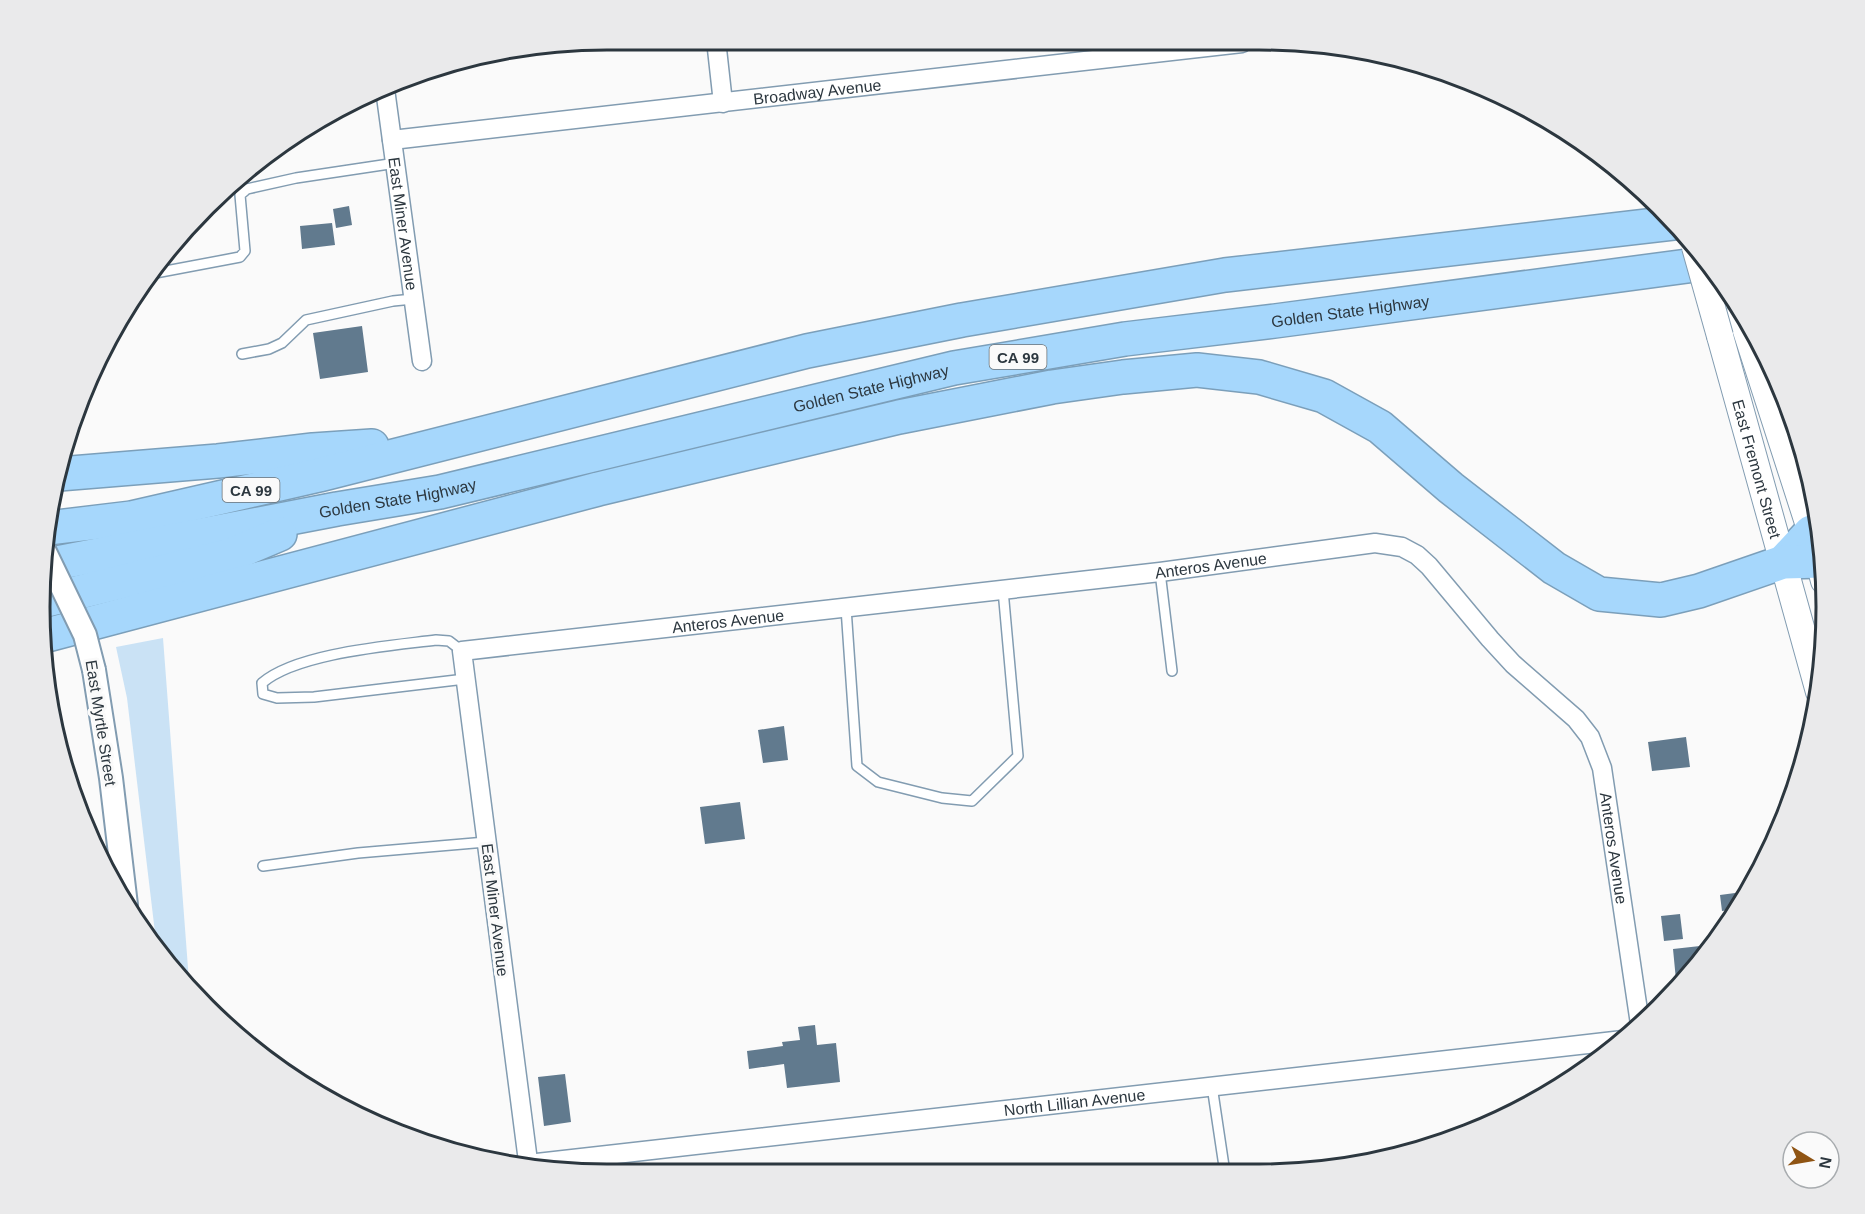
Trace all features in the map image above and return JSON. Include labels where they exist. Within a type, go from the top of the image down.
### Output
[{"type":"highway","points":[[1596,233],[1648,209]]},
{"type":"highway","name":"CA 99","points":[[55,527],[131,518],[452,441],[807,351],[962,320],[1226,275],[1663,224]]},
{"type":"highway","name":"Golden State Highway","points":[[52,564],[337,509],[440,492],[954,368],[1125,339],[1697,265]]},
{"type":"highway","points":[[51,634],[598,489],[899,417],[1052,387],[1197,370],[1259,377],[1323,396],[1380,427],[1451,488],[1554,568],[1599,594],[1661,600],[1699,591],[1813,555]]},
{"type":"highway","points":[[66,473],[218,461],[313,450],[452,441]]},
{"type":"highway","points":[[50,599],[231,555],[337,509]]},
{"type":"main road","name":"East Fremont Street","points":[[1701,270],[1812,666]]},
{"type":"main road","name":"East Fremont Street","points":[[1752,349],[1809,523]]},
{"type":"street","points":[[717,50],[723,103]]},
{"type":"street","name":"Broadway Avenue","points":[[392,140],[1181,50]]},
{"type":"street","name":"East Miner Avenue","points":[[386,96],[422,361]]},
{"type":"street","name":"Anteros Avenue","points":[[462,651],[1160,572],[1375,543],[1402,547],[1417,555],[1429,566],[1513,664],[1576,719],[1596,748],[1602,768],[1639,1014]]},
{"type":"street","name":"East Myrtle Street","points":[[51,566],[85,636],[94,670],[111,778],[124,885]]},
{"type":"street","name":"East Miner Avenue","points":[[462,651],[527,1159]]},
{"type":"street","name":"North Lillian Avenue","points":[[566,1163],[1606,1042]]},
{"type":"lane","points":[[162,272],[240,257],[245,251],[240,195],[247,189],[296,178],[396,163]]},
{"type":"lane","points":[[242,354],[269,349],[282,343],[306,320],[414,299]]},
{"type":"lane","points":[[1160,572],[1172,671]]},
{"type":"lane","points":[[846,608],[857,766],[878,782],[942,798],[972,801],[1018,756],[1003,590]]},
{"type":"lane","points":[[462,651],[449,641],[436,640],[324,657],[273,673],[262,683],[263,694],[277,698],[314,697],[465,679]]},
{"type":"lane","points":[[263,866],[358,853],[486,842]]},
{"type":"lane","points":[[1212,1086],[1224,1164]]},
{"type":"shaded area","points":[[163,638],[189,976],[155,933],[127,698],[116,647]]},
{"type":"building","points":[[349,206],[352,225],[336,228],[333,209]]},
{"type":"building","points":[[332,223],[335,245],[302,249],[300,226]]},
{"type":"building","points":[[362,326],[368,372],[320,379],[313,333]]},
{"type":"building","points":[[784,726],[788,760],[763,763],[758,730]]},
{"type":"building","points":[[1686,737],[1690,767],[1652,771],[1648,742]]},
{"type":"building","points":[[740,802],[745,839],[705,844],[700,807]]},
{"type":"building","points":[[1737,893],[1726,910],[1722,911],[1720,895]]},
{"type":"building","points":[[1680,914],[1683,939],[1664,941],[1661,916]]},
{"type":"building","points":[[1700,946],[1676,976],[1673,949]]},
{"type":"building","points":[[815,1025],[817,1045],[836,1043],[840,1082],[787,1088],[784,1064],[749,1069],[747,1051],[783,1046],[782,1042],[800,1040],[798,1027]]},
{"type":"building","points":[[565,1074],[571,1122],[544,1126],[538,1077]]}]
